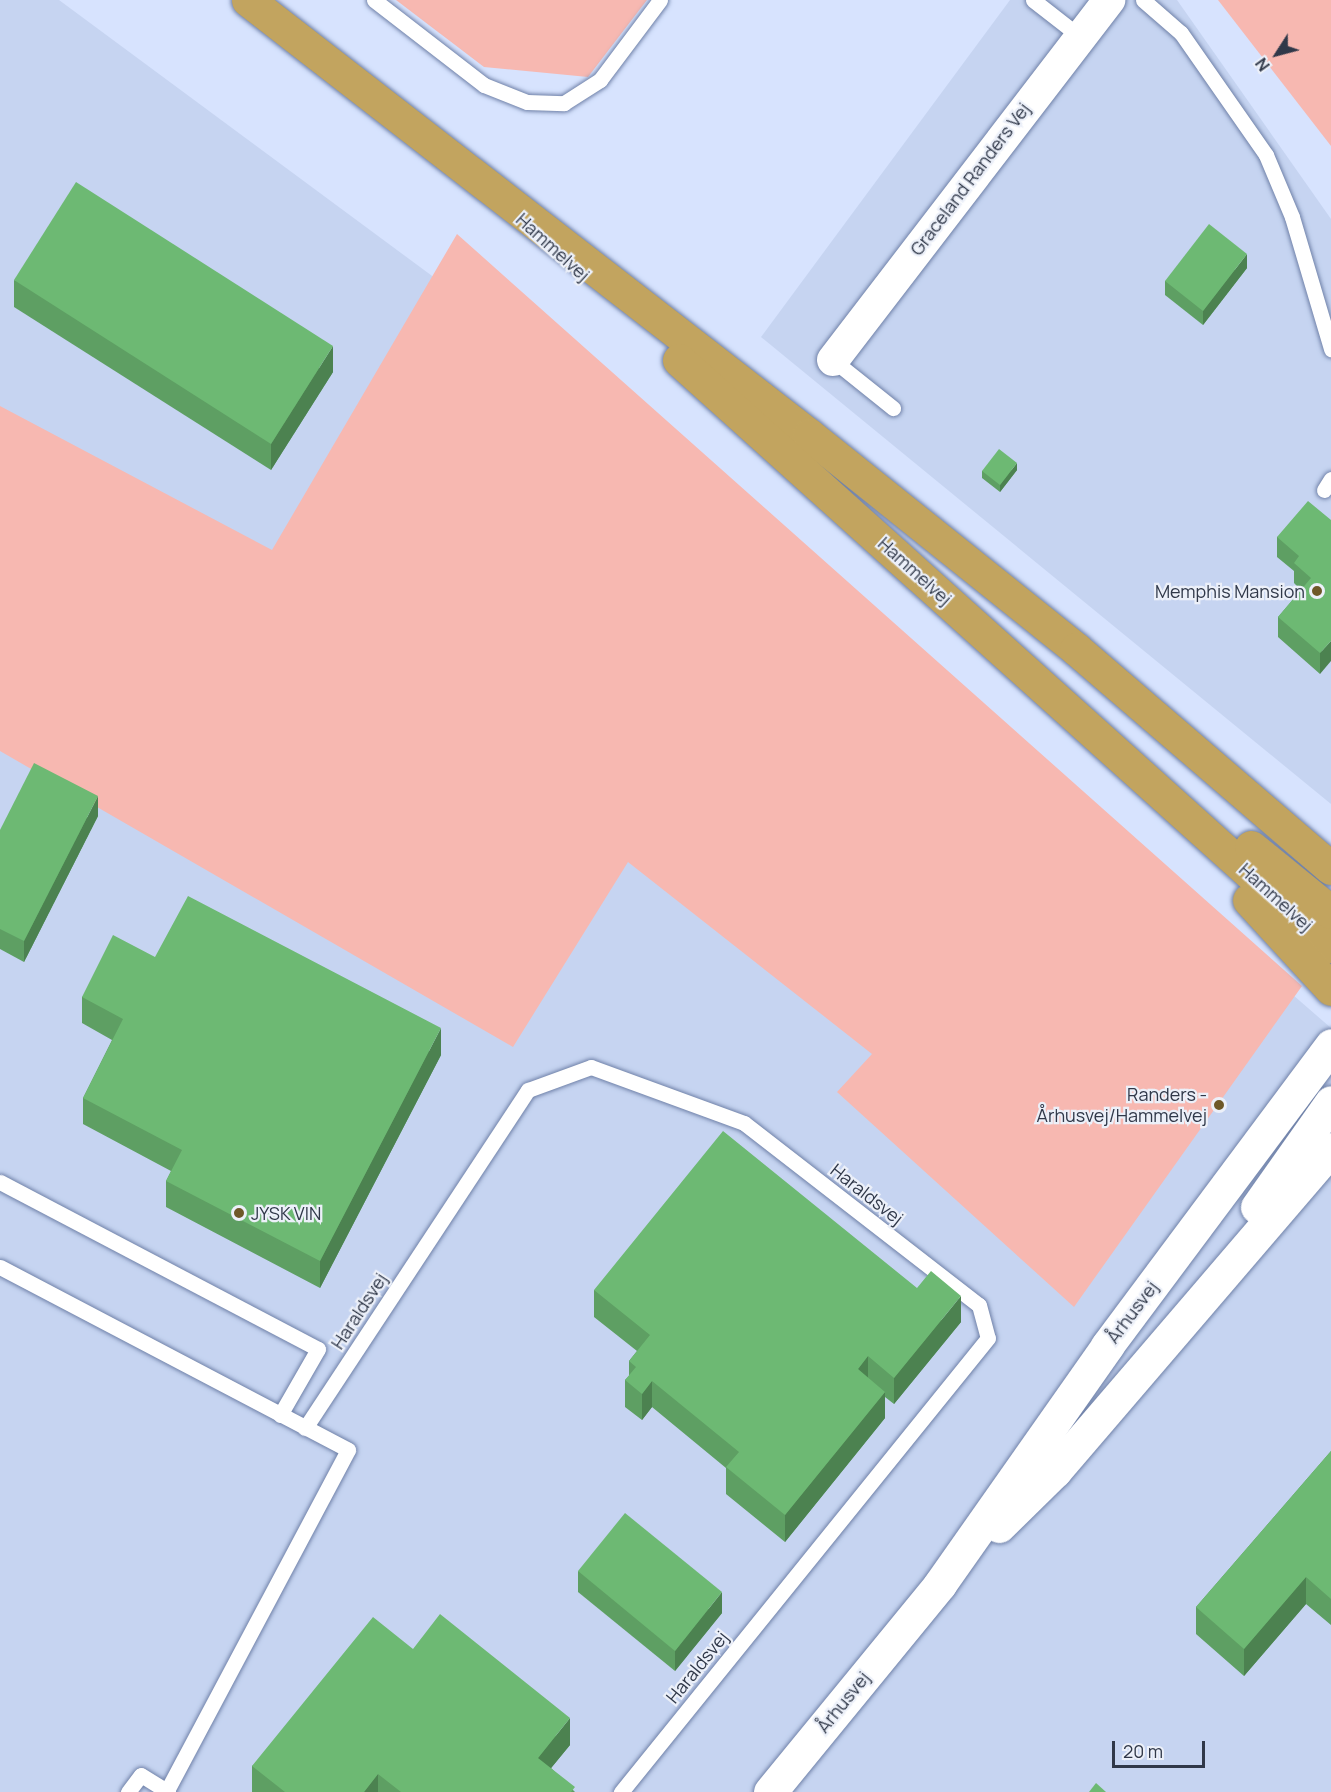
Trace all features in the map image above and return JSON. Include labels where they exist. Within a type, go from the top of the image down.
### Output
[{"type":"highway","name":"Hammelvej","points":[[248,0],[497,197],[809,435],[1076,649],[1331,868]]},
{"type":"highway","name":"Hammelvej","points":[[497,197],[1331,946]]},
{"type":"highway","points":[[961,612],[1331,912]]},
{"type":"highway","points":[[961,612],[1295,947],[1331,989]]},
{"type":"main road","name":"Århusvej","points":[[770,1792],[940,1584],[1107,1346],[1331,1045]]},
{"type":"main road","points":[[1161,1347],[1331,1102]]},
{"type":"main road","name":"Århusvej","points":[[940,1584],[1055,1471],[1331,1149]]},
{"type":"street","name":"Graceland Randers Vej","points":[[833,360],[1079,36],[1109,0]]},
{"type":"lane","points":[[374,0],[484,85],[527,102],[564,103],[600,80],[660,0]]},
{"type":"lane","points":[[1033,0],[1079,36]]},
{"type":"lane","points":[[1143,0],[1181,33],[1266,155],[1292,217],[1331,349]]},
{"type":"lane","points":[[833,360],[893,408]]},
{"type":"lane","name":"Haraldsvej","points":[[305,1428],[528,1090],[591,1067],[744,1123],[979,1305],[988,1338],[621,1792]]},
{"type":"lane","name":"Haraldsvej","points":[[0,1182],[318,1348],[280,1415]]},
{"type":"lane","points":[[0,1267],[348,1450],[167,1792],[141,1775],[128,1792]]},
{"type":"shaded area","points":[[0,0],[59,0],[666,449],[1331,1028],[1331,1792],[0,1792]]},
{"type":"shaded area","points":[[396,0],[647,0],[588,77],[484,67]]},
{"type":"shaded area","points":[[1010,0],[1177,0],[1331,219],[1331,804],[761,337]]},
{"type":"shaded area","points":[[1218,0],[1331,0],[1331,146]]},
{"type":"shaded area","points":[[457,234],[1302,986],[1074,1307],[837,1092],[872,1054],[628,862],[513,1047],[0,751],[0,406],[272,550]]},
{"type":"building","points":[[76,182],[333,346],[271,444],[14,280]]},
{"type":"building","points":[[1209,224],[1247,254],[1203,311],[1165,281]]},
{"type":"building","points":[[999,449],[1017,463],[1000,485],[982,471]]},
{"type":"building","name":"Memphis Mansion","points":[[1308,501],[1331,520],[1331,641],[1320,653],[1278,617],[1311,578],[1294,563],[1299,556],[1277,537]]},
{"type":"building","points":[[34,763],[98,796],[24,941],[0,929],[0,830]]},
{"type":"building","points":[[188,896],[441,1028],[320,1261],[166,1181],[182,1150],[83,1098],[123,1019],[82,997],[113,935],[155,957]]},
{"type":"building","points":[[723,1131],[917,1288],[931,1271],[961,1296],[894,1378],[868,1356],[858,1369],[885,1392],[785,1515],[726,1467],[739,1452],[652,1381],[642,1394],[625,1380],[636,1367],[629,1361],[650,1335],[594,1290]]},
{"type":"building","points":[[1331,1451],[1331,1599],[1306,1577],[1244,1649],[1196,1607]]},
{"type":"building","points":[[625,1513],[722,1592],[675,1651],[578,1571]]},
{"type":"building","points":[[440,1614],[570,1718],[538,1758],[575,1787],[571,1792],[401,1792],[378,1774],[364,1792],[285,1792],[252,1766],[373,1617],[413,1649]]},
{"type":"building","points":[[1096,1783],[1106,1792],[1089,1792]]},
{"type":"place","name":"Memphis Mansion","points":[[1317,591]]},
{"type":"place","name":"Randers - Århusvej/Hammelvej","points":[[1219,1105]]},
{"type":"place","name":"JYSK VIN","points":[[239,1213]]}]
